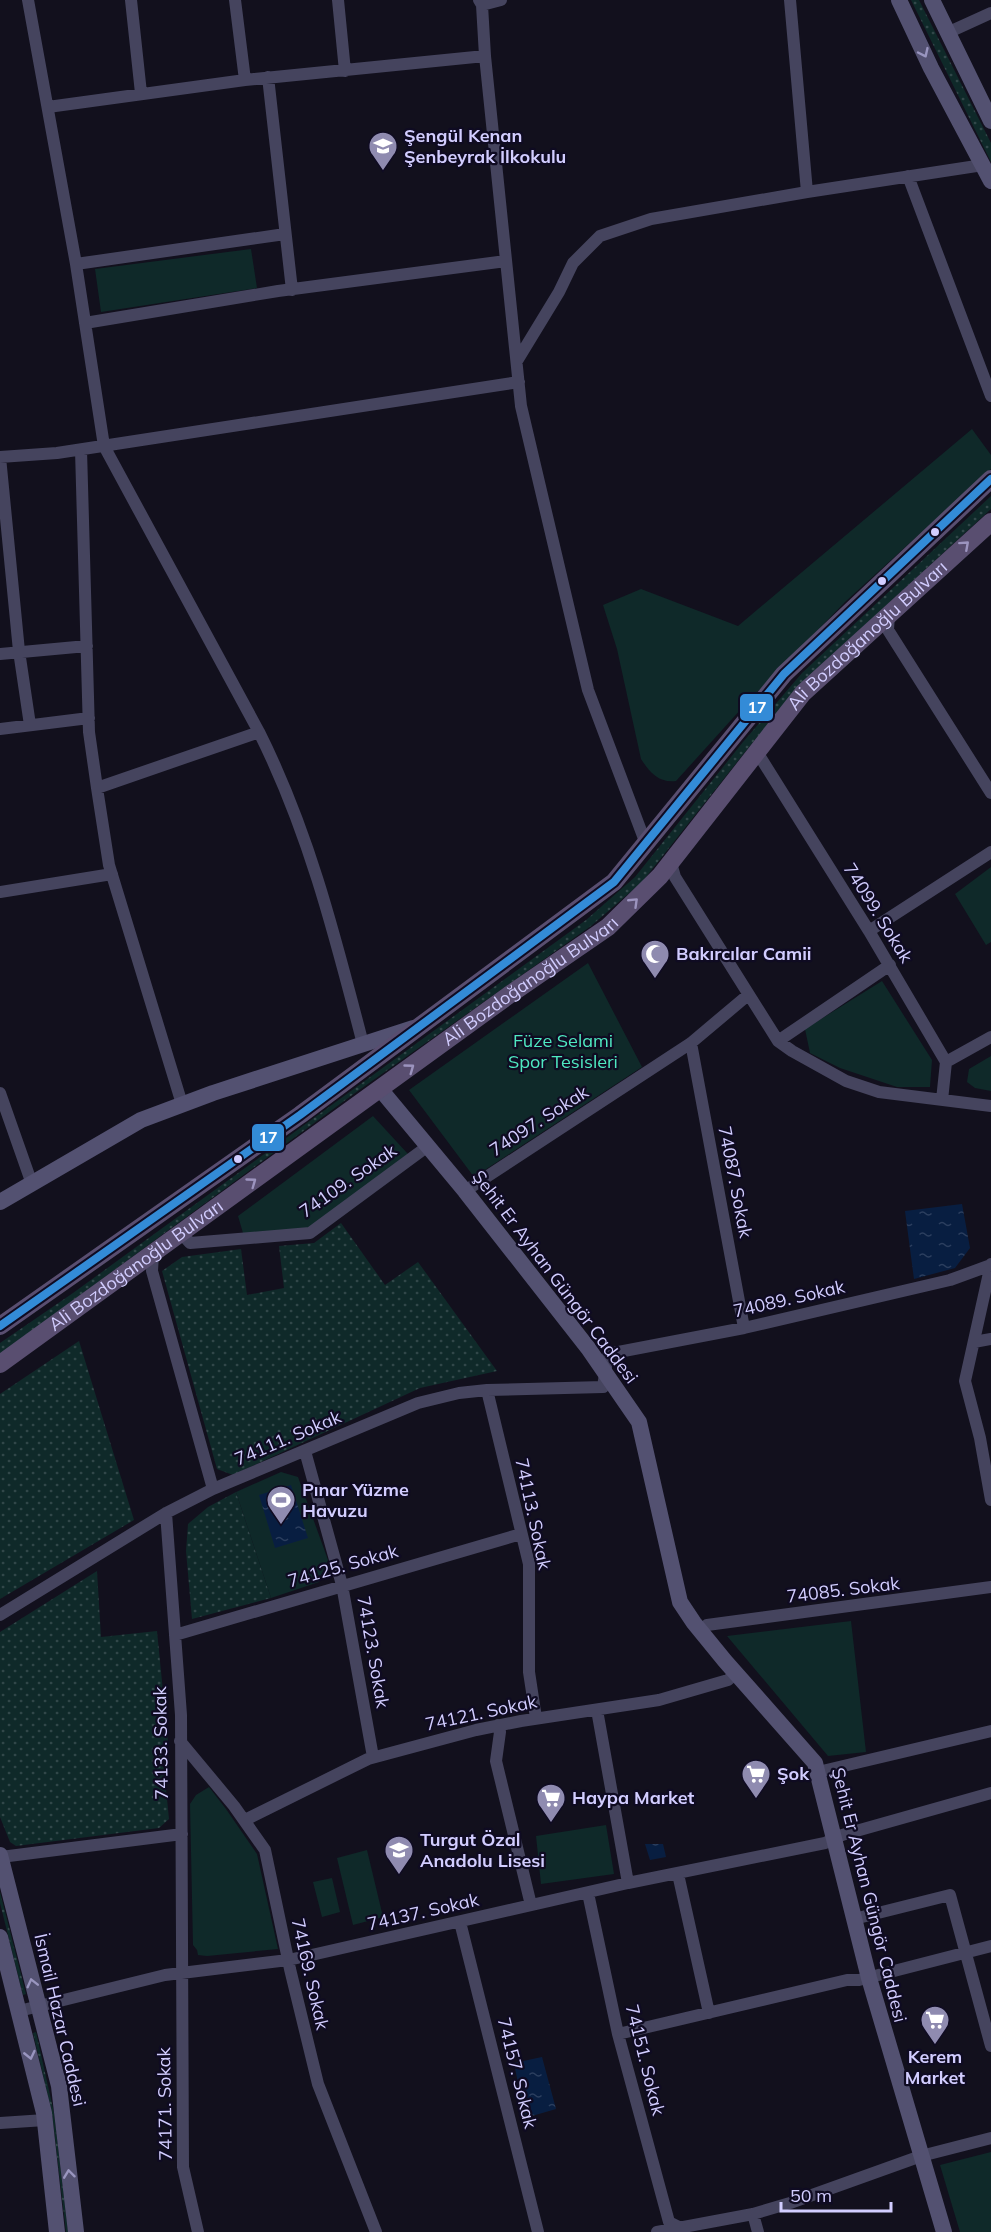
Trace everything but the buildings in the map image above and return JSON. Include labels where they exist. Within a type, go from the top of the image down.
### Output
[{"type":"main road","name":"Ali Bozdoğanoğlu Bulvarı","points":[[0,1326],[292,1121],[614,882],[784,674],[991,479]]},
{"type":"main road","name":"Ali Bozdoğanoğlu Bulvarı","points":[[0,1364],[509,995],[608,927],[660,876],[803,693],[991,522]]},
{"type":"street","points":[[28,0],[76,264],[104,446],[281,776],[314,865],[363,1044]]},
{"type":"street","points":[[131,0],[141,93]]},
{"type":"street","points":[[235,0],[245,80]]},
{"type":"street","points":[[338,0],[345,70]]},
{"type":"street","points":[[501,0],[481,3],[524,417],[588,690],[646,844]]},
{"type":"street","points":[[790,0],[807,192]]},
{"type":"street","points":[[899,0],[931,68],[991,181]]},
{"type":"street","points":[[932,0],[991,121]]},
{"type":"street","points":[[947,33],[991,13]]},
{"type":"street","points":[[48,107],[268,77],[485,56]]},
{"type":"street","points":[[268,77],[291,290]]},
{"type":"street","points":[[517,361],[559,292],[573,263],[600,236],[651,219],[983,165]]},
{"type":"street","points":[[908,176],[991,396]]},
{"type":"street","points":[[76,264],[285,234]]},
{"type":"street","points":[[85,323],[291,290],[506,261]]},
{"type":"street","points":[[30,725],[19,651],[0,457],[81,450],[519,382]]},
{"type":"street","points":[[81,450],[89,718],[98,788],[112,874],[182,1104]]},
{"type":"street","points":[[889,614],[888,630],[991,793]]},
{"type":"street","points":[[0,654],[87,646]]},
{"type":"street","points":[[0,729],[89,718]]},
{"type":"street","points":[[98,788],[259,732]]},
{"type":"street","name":"74099. Sokak","points":[[757,752],[890,965],[946,1062]]},
{"type":"street","points":[[869,931],[991,852]]},
{"type":"street","points":[[671,862],[675,877],[778,1041],[846,1081],[879,1092],[991,1106]]},
{"type":"street","points":[[0,892],[112,874]]},
{"type":"street","points":[[778,1041],[890,965]]},
{"type":"street","name":"74097. Sokak","points":[[465,1191],[691,1042],[748,995]]},
{"type":"street","points":[[0,1202],[141,1120],[182,1104],[420,1026]]},
{"type":"street","points":[[942,1100],[946,1062],[991,1037]]},
{"type":"street","name":"74087. Sokak","points":[[691,1042],[744,1328]]},
{"type":"street","name":"Şehit Er Ayhan Güngör Caddesi","points":[[381,1089],[465,1191],[605,1371],[639,1422],[680,1602],[735,1674],[815,1763],[869,1978],[944,2232]]},
{"type":"street","points":[[0,1093],[32,1184]]},
{"type":"street","name":"74109. Sokak","points":[[181,1233],[190,1243],[310,1233],[428,1146]]},
{"type":"street","points":[[153,1254],[152,1271],[213,1489]]},
{"type":"street","points":[[991,1265],[965,1381],[980,1438],[991,1500]]},
{"type":"street","name":"74089. Sokak","points":[[605,1371],[608,1354],[744,1328],[950,1280],[991,1265]]},
{"type":"street","points":[[974,1342],[991,1339]]},
{"type":"street","name":"74111. Sokak","points":[[0,1615],[166,1513],[213,1489],[418,1403],[459,1393],[487,1390],[603,1387],[605,1371]]},
{"type":"street","name":"74113. Sokak","points":[[487,1390],[529,1563],[529,1672],[537,1718]]},
{"type":"street","name":"74123. Sokak","points":[[305,1451],[342,1585],[373,1757]]},
{"type":"street","name":"74133. Sokak","points":[[166,1513],[181,1715],[182,1973]]},
{"type":"street","name":"74125. Sokak","points":[[175,1635],[521,1534]]},
{"type":"street","name":"74085. Sokak","points":[[701,1631],[710,1625],[991,1587]]},
{"type":"street","name":"74121. Sokak","points":[[244,1821],[373,1757],[498,1725],[659,1700],[728,1680],[735,1674]]},
{"type":"street","points":[[597,1710],[628,1884]]},
{"type":"street","points":[[498,1725],[500,1732],[495,1761],[531,1905]]},
{"type":"street","points":[[818,1772],[991,1731]]},
{"type":"street","name":"74169. Sokak","points":[[180,1741],[213,1779],[265,1850],[288,1960],[318,2084],[376,2232]]},
{"type":"street","name":"74137. Sokak","points":[[20,2011],[182,1973],[288,1960],[531,1905],[825,1843],[833,1838],[991,1793]]},
{"type":"street","points":[[0,1856],[182,1834]]},
{"type":"street","name":"İsmail Hazar Caddesi","points":[[0,1856],[59,2086],[76,2232]]},
{"type":"street","points":[[678,1874],[709,2013]]},
{"type":"street","name":"74151. Sokak","points":[[588,1893],[618,2034],[669,2222],[681,2230]]},
{"type":"street","points":[[854,1919],[950,1895],[991,2046]]},
{"type":"street","name":"74157. Sokak","points":[[460,1922],[538,2232]]},
{"type":"street","name":"İsmail Hazar Caddesi","points":[[0,1937],[45,2120],[57,2232]]},
{"type":"street","points":[[618,2034],[847,1980],[869,1978],[991,1946]]},
{"type":"street","name":"74171. Sokak","points":[[182,1973],[183,2167],[198,2232]]},
{"type":"street","points":[[0,2123],[45,2120]]},
{"type":"street","points":[[657,2232],[681,2230],[753,2214],[921,2156],[991,2138]]},
{"type":"street","points":[[753,2214],[758,2232]]},
{"type":"green space","points":[[911,0],[919,0],[991,143],[991,162]]},
{"type":"green space","points":[[251,249],[257,288],[101,312],[95,269]]},
{"type":"green space","points":[[972,429],[991,455],[991,469],[845,602],[742,708],[676,781],[660,779],[652,773],[641,759],[617,649],[603,605],[641,589],[738,626]]},
{"type":"green space","points":[[991,496],[991,509],[807,678],[642,882],[591,926],[355,1093],[0,1354],[0,1343],[73,1293],[586,920],[635,877],[743,742],[802,673]]},
{"type":"green space","points":[[991,867],[991,942],[986,945],[955,894]]},
{"type":"green space","name":"Füze Selami Spor Tesisleri","points":[[588,963],[642,1067],[474,1177],[409,1090]]},
{"type":"green space","points":[[882,981],[932,1060],[930,1087],[897,1087],[840,1068],[810,1053],[805,1029]]},
{"type":"green space","points":[[991,1056],[991,1091],[975,1088],[967,1082],[969,1069]]},
{"type":"green space","points":[[373,1116],[408,1154],[307,1230],[243,1233],[238,1216]]},
{"type":"green space","points":[[341,1223],[385,1285],[418,1262],[497,1371],[420,1388],[233,1475],[217,1469],[162,1271],[182,1257],[241,1249],[247,1295],[284,1288],[279,1246],[314,1243]]},
{"type":"green space","points":[[79,1341],[134,1520],[0,1599],[0,1394]]},
{"type":"green space","name":"Pınar Yüzme Havuzu","points":[[281,1472],[298,1477],[328,1560],[319,1582],[271,1598],[236,1492]]},
{"type":"green space","points":[[236,1492],[271,1598],[192,1619],[186,1551],[188,1524],[208,1507]]},
{"type":"green space","points":[[97,1571],[101,1637],[157,1631],[168,1742],[162,1749],[169,1819],[159,1828],[16,1846],[10,1842],[0,1817],[0,1632]]},
{"type":"green space","points":[[851,1621],[866,1752],[828,1756],[727,1636]]},
{"type":"green space","points":[[209,1787],[257,1854],[278,1949],[207,1956],[198,1955],[193,1945],[190,1804],[196,1795]]},
{"type":"green space","points":[[606,1825],[614,1874],[541,1884],[536,1836]]},
{"type":"green space","points":[[367,1850],[383,1917],[353,1925],[337,1858]]},
{"type":"green space","points":[[332,1878],[340,1912],[322,1917],[313,1882]]},
{"type":"green space","points":[[0,1892],[26,1994],[23,1995],[0,1903]]},
{"type":"green space","points":[[36,2032],[54,2113],[68,2232],[66,2232],[52,2113],[33,2033]]},
{"type":"green space","points":[[991,2152],[991,2232],[960,2232],[940,2165]]},
{"type":"water","points":[[962,1204],[970,1248],[955,1268],[914,1279],[905,1211]]},
{"type":"water","points":[[291,1485],[308,1538],[275,1548],[259,1495]]},
{"type":"water","points":[[645,1844],[663,1844],[666,1857],[650,1860]]},
{"type":"water","points":[[542,2057],[556,2109],[525,2118],[514,2063]]},
{"type":"transit line","name":"17","points":[[0,1326],[300,1115],[614,882],[784,674],[991,479]]},
{"type":"place","name":"Şengül Kenan Şenbeyrak İlkokulu","points":[[383,172]]},
{"type":"place","name":"Bakırcılar Camii","points":[[655,980]]},
{"type":"place","name":"Pınar Yüzme Havuzu","points":[[281,1526]]},
{"type":"place","name":"Şok","points":[[756,1800]]},
{"type":"place","name":"Haypa Market","points":[[551,1824]]},
{"type":"place","name":"Turgut Özal Anadolu Lisesi","points":[[399,1876]]},
{"type":"place","name":"Kerem Market","points":[[935,2046]]}]
